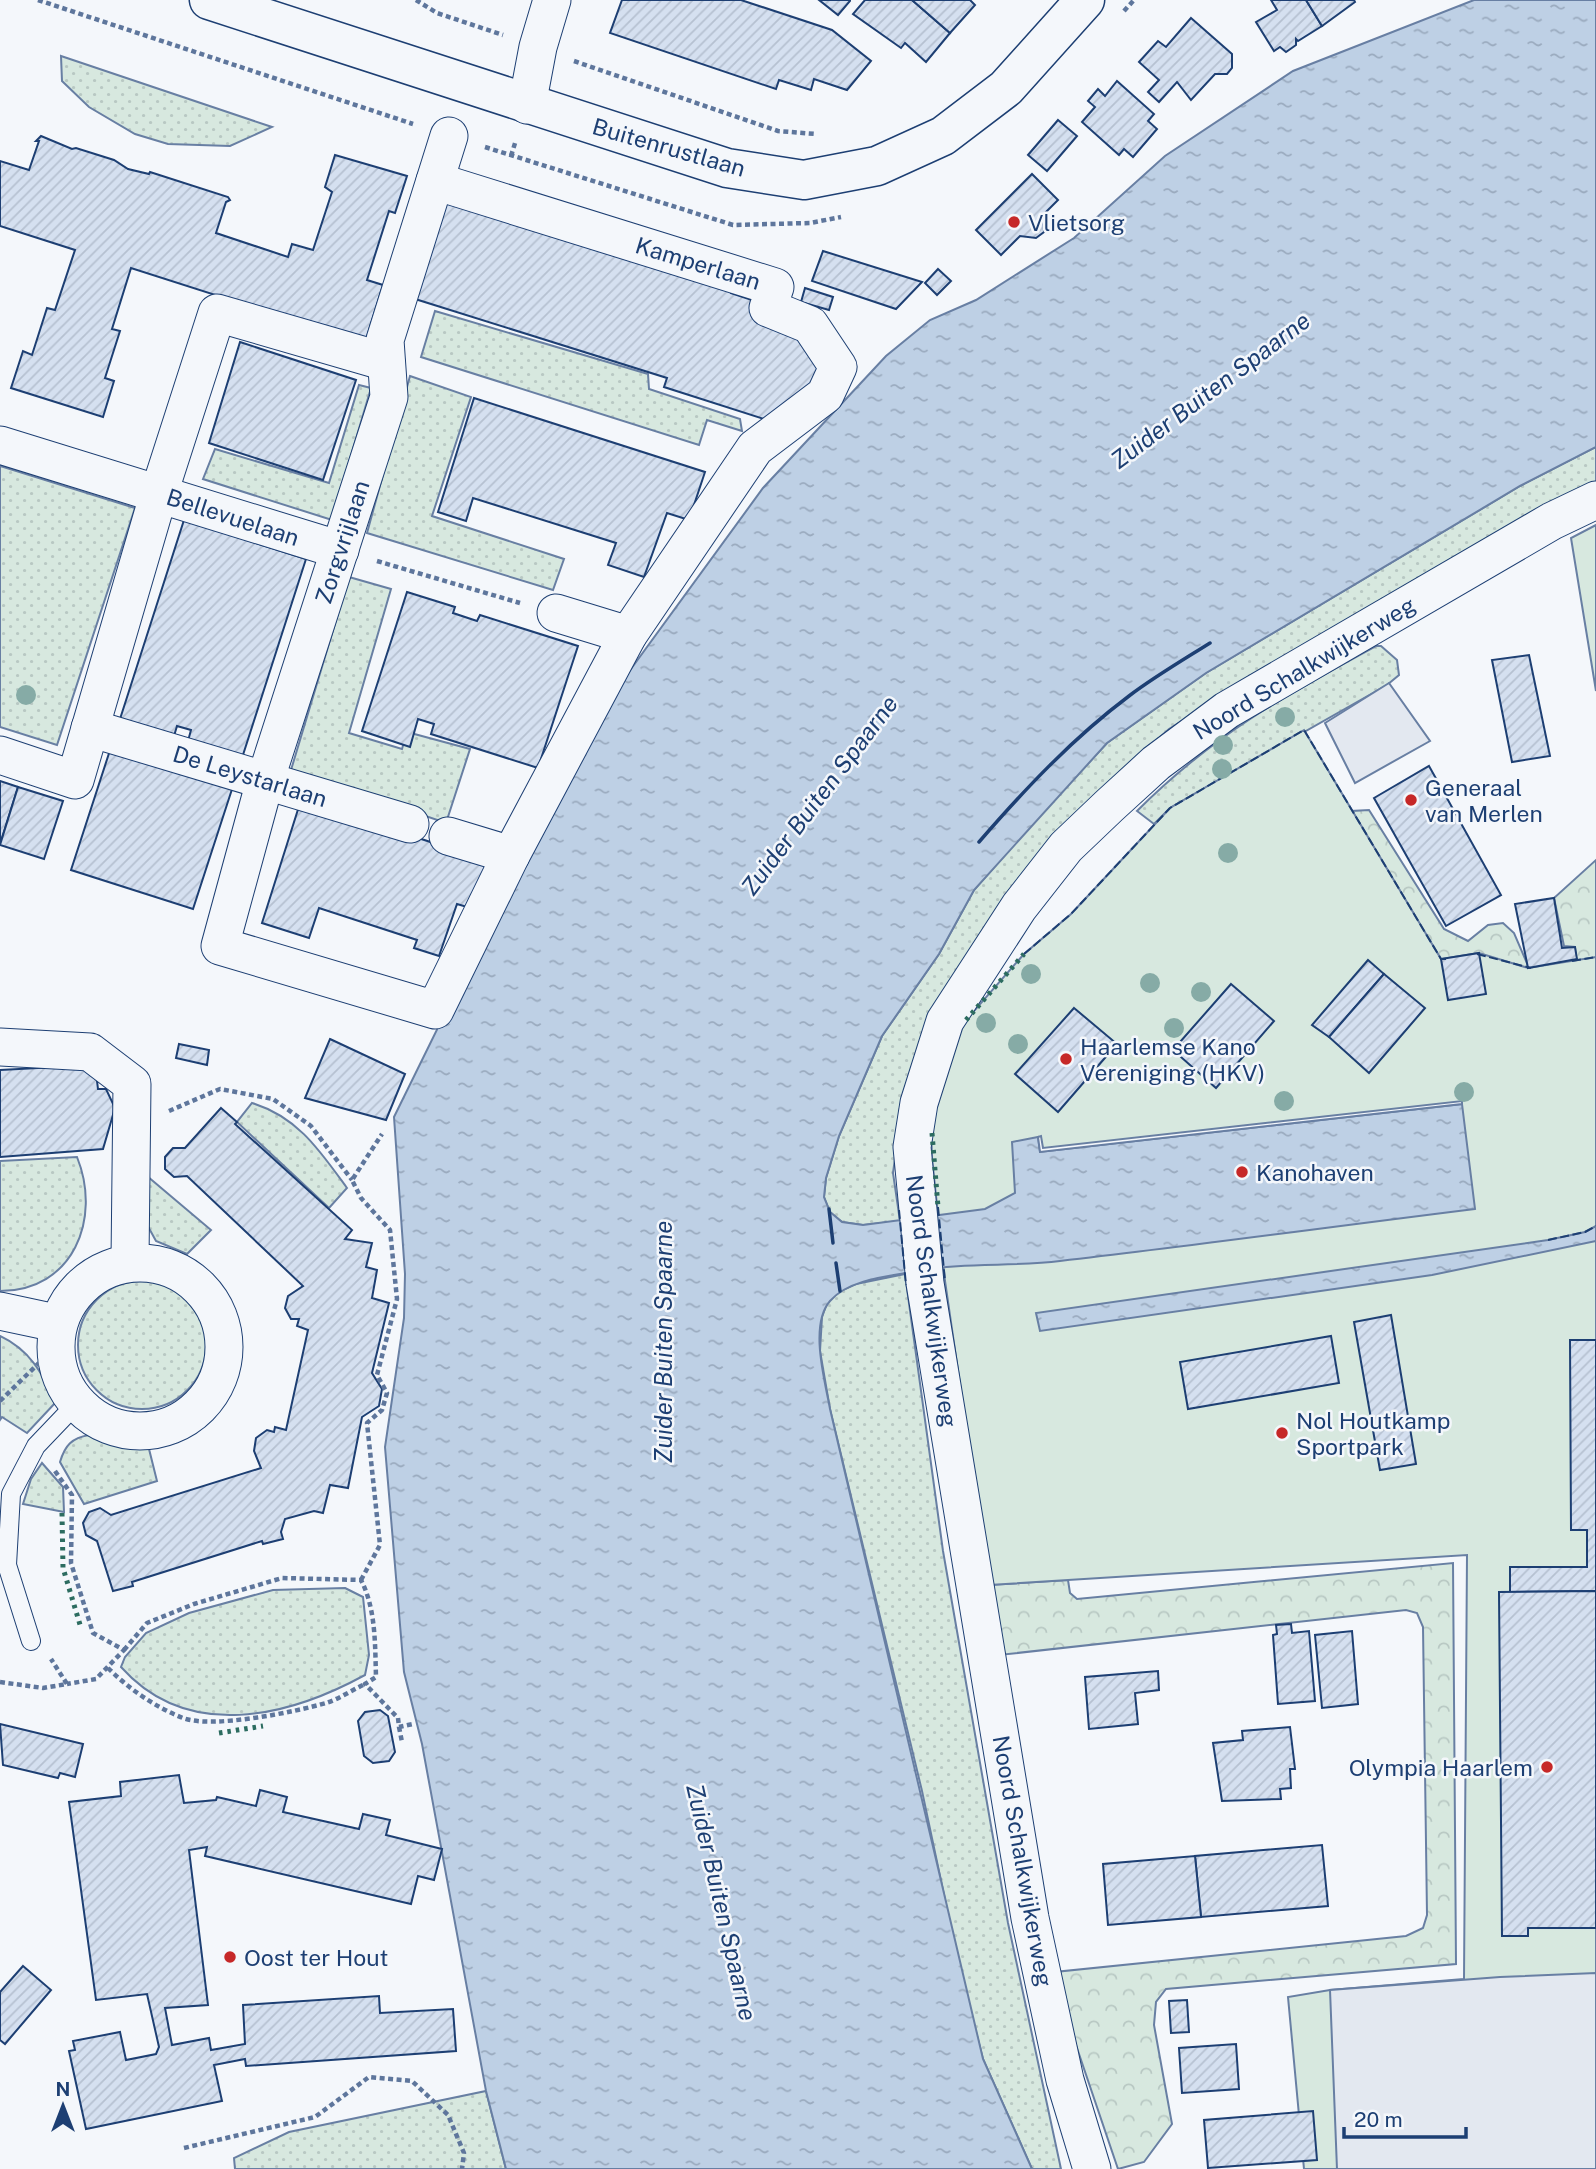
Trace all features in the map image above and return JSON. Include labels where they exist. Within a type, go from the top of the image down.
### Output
[{"type":"main road","points":[[209,0],[527,104]]},
{"type":"main road","name":"Buitenrustlaan","points":[[527,104],[727,168],[804,180],[877,166],[943,136],[1006,88],[1085,0]]},
{"type":"street","points":[[527,104],[538,47],[552,0]]},
{"type":"street","name":"Zorgvrijlaan","points":[[449,136],[385,340],[389,397],[265,781],[220,946],[435,1010],[510,855]]},
{"type":"street","name":"Kamperlaan","points":[[435,181],[775,287],[768,308],[810,325],[838,367],[825,395],[755,448],[628,635]]},
{"type":"street","points":[[0,755],[75,780],[159,493],[217,313],[386,362]]},
{"type":"street","name":"Bellevuelaan","points":[[0,445],[340,550]]},
{"type":"street","name":"Noord Schalkwijkerweg","points":[[1093,2169],[1065,2080],[1030,1918],[925,1283],[912,1147],[919,1103],[945,1020],[1019,907],[1066,846],[1156,763],[1227,710],[1552,521],[1596,500]]},
{"type":"street","points":[[448,836],[510,855],[628,635],[556,614]]},
{"type":"street","name":"De Leystarlaan","points":[[90,728],[410,824]]},
{"type":"street","points":[[0,1047],[90,1052],[132,1084],[130,1260]]},
{"type":"street","points":[[130,1260],[182,1270],[221,1314],[223,1376],[190,1418],[155,1433],[99,1423],[62,1384],[56,1334],[83,1282],[130,1260]]},
{"type":"street","points":[[0,1311],[56,1334]]},
{"type":"lane","points":[[31,1641],[7,1566],[11,1494],[36,1446],[78,1402]]},
{"type":"path","points":[[416,0],[437,13],[538,47],[605,74],[778,131],[829,132]]},
{"type":"path","points":[[340,550],[507,598]]},
{"type":"path","points":[[131,1127],[220,1089],[273,1099],[311,1126],[352,1180],[361,1198],[390,1230],[397,1299],[377,1375],[387,1393],[382,1410],[368,1423],[380,1545],[361,1580]]},
{"type":"path","points":[[352,1180],[382,1134]]},
{"type":"path","points":[[0,1401],[56,1334]]},
{"type":"path","points":[[36,1446],[72,1496],[71,1563],[93,1633],[124,1650]]},
{"type":"path","points":[[0,1682],[43,1688],[96,1679],[147,1623],[194,1604],[269,1581],[282,1578],[361,1580]]},
{"type":"path","points":[[107,1667],[127,1687],[184,1718],[202,1722],[269,1716],[328,1702],[376,1677],[370,1597],[361,1580]]},
{"type":"path","points":[[31,1641],[45,1650],[67,1684]]},
{"type":"path","points":[[365,1684],[398,1718],[402,1742]]},
{"type":"path","points":[[399,1727],[413,1724]]},
{"type":"path","points":[[184,2148],[315,2117],[369,2077],[412,2081],[448,2115],[464,2153],[462,2169]]},
{"type":"green space","points":[[61,56],[272,127],[230,146],[168,144],[135,134],[89,107],[62,81]]},
{"type":"green space","points":[[435,311],[648,374],[649,389],[740,419],[742,431],[707,420],[699,445],[421,357]]},
{"type":"green space","points":[[410,376],[471,397],[432,516],[564,559],[553,590],[367,533]]},
{"type":"green space","points":[[359,385],[371,388],[332,520],[203,479],[215,449],[329,483]]},
{"type":"green space","points":[[1596,447],[1596,489],[1288,655],[1169,729],[1121,772],[900,1122],[893,1173],[900,1221],[863,1225],[842,1222],[830,1212],[824,1197],[826,1178],[839,1136],[882,1036],[939,954],[974,890],[1107,743],[1206,673],[1520,486]]},
{"type":"green space","points":[[0,466],[135,508],[57,745],[0,727]]},
{"type":"green space","points":[[1596,525],[1596,691],[1571,538]]},
{"type":"green space","points":[[349,577],[391,589],[349,733],[402,749],[407,732],[470,749],[446,823],[291,770]]},
{"type":"green space","points":[[1376,646],[1381,646],[1397,660],[1399,675],[1387,685],[1170,808],[1154,824],[1137,811],[1193,760],[1221,739],[1279,701]]},
{"type":"green space","name":"Nol Houtkamp Sportpark","points":[[1304,730],[1441,959],[1479,953],[1528,968],[1596,957],[1596,2169],[1304,2169],[1288,1997],[1330,1990],[1464,1979],[1467,1555],[989,1585],[945,1281],[932,1158],[931,1126],[953,1035],[1024,954],[1071,914],[1170,808]]},
{"type":"green space","points":[[1369,810],[1444,929],[1468,941],[1488,925],[1503,923],[1514,933],[1529,968],[1576,960],[1575,947],[1564,946],[1554,898],[1596,860],[1596,962],[1564,985],[1441,960],[1352,811]]},
{"type":"green space","points":[[252,1103],[268,1109],[295,1126],[337,1174],[347,1188],[329,1208],[237,1122]]},
{"type":"green space","points":[[77,1157],[84,1181],[86,1204],[83,1227],[75,1247],[63,1265],[46,1279],[25,1288],[0,1291],[0,1161]]},
{"type":"green space","points":[[147,1176],[211,1230],[187,1254],[156,1241],[139,1210]]},
{"type":"green space","points":[[905,1274],[943,1551],[1008,1923],[1061,2169],[1032,2169],[983,2059],[830,1409],[820,1351],[822,1317],[827,1303],[840,1291],[856,1284]]},
{"type":"green space","points":[[142,1281],[167,1286],[187,1300],[201,1320],[206,1345],[201,1370],[187,1390],[167,1404],[142,1409],[117,1404],[97,1390],[83,1370],[78,1345],[83,1320],[97,1300],[117,1286]]},
{"type":"green space","points":[[0,1336],[19,1348],[34,1363],[56,1402],[27,1433],[2,1417],[0,1420]]},
{"type":"green space","points":[[89,1435],[107,1442],[149,1449],[157,1481],[84,1504],[60,1462],[70,1443]]},
{"type":"green space","points":[[42,1463],[63,1487],[64,1512],[23,1504],[31,1479]]},
{"type":"green space","points":[[1453,1563],[1456,1964],[1166,1989],[1156,2002],[1154,2025],[1172,2124],[1144,2162],[1118,2169],[1060,1998],[1055,1972],[1406,1936],[1423,1928],[1427,1915],[1423,1627],[1417,1613],[1406,1610],[999,1655],[989,1585],[1068,1580],[1070,1593],[1077,1599]]},
{"type":"green space","points":[[345,1588],[363,1597],[369,1655],[365,1675],[304,1702],[272,1711],[239,1715],[207,1714],[177,1706],[148,1691],[121,1667],[125,1657],[146,1633],[189,1613],[273,1590]]},
{"type":"green space","points":[[486,2091],[506,2169],[235,2169],[234,2158],[289,2132]]},
{"type":"shaded area","points":[[1389,683],[1430,741],[1355,783],[1325,723]]},
{"type":"shaded area","points":[[1596,1973],[1596,2169],[1337,2169],[1330,1990],[1500,1977]]},
{"type":"water","name":"Zuider Buiten Spaarne","points":[[1474,0],[1596,0],[1596,447],[1520,486],[1206,673],[1107,743],[974,890],[939,954],[882,1036],[839,1136],[826,1178],[824,1197],[830,1212],[842,1222],[863,1225],[985,1209],[1015,1193],[1012,1142],[1038,1137],[1040,1152],[1462,1104],[1475,1209],[1060,1261],[935,1268],[859,1283],[830,1301],[820,1324],[819,1338],[830,1409],[983,2059],[1032,2169],[506,2169],[486,2091],[422,1744],[404,1672],[385,1447],[404,1318],[405,1274],[394,1117],[515,871],[612,695],[763,488],[886,356],[930,320],[976,300],[1074,238],[1165,156],[1293,71]]},
{"type":"water","points":[[1596,1226],[1596,1241],[1432,1275],[1040,1331],[1036,1313],[1548,1240],[1585,1232]]},
{"type":"pier","points":[[1462,1101],[1462,1104],[1040,1152],[1038,1137],[1041,1136],[1043,1148]]},
{"type":"building","points":[[622,0],[741,0],[832,30],[871,61],[847,90],[814,79],[811,90],[779,80],[776,89],[610,33]]},
{"type":"building","points":[[819,0],[850,0],[850,1],[838,15]]},
{"type":"building","points":[[865,0],[912,0],[950,33],[926,62],[905,43],[901,48],[853,14]]},
{"type":"building","points":[[912,0],[970,0],[975,5],[950,33]]},
{"type":"building","points":[[1271,0],[1306,0],[1322,26],[1298,41],[1296,39],[1296,45],[1286,52],[1280,47],[1274,51],[1256,22],[1277,10]]},
{"type":"building","points":[[1306,0],[1354,0],[1355,2],[1322,26]]},
{"type":"building","points":[[1191,18],[1232,54],[1232,68],[1227,74],[1215,74],[1191,100],[1177,82],[1159,102],[1148,92],[1159,80],[1139,62],[1158,41],[1166,47]]},
{"type":"building","points":[[1117,81],[1154,114],[1148,121],[1157,129],[1133,157],[1124,149],[1119,155],[1082,122],[1095,107],[1088,101],[1098,89],[1105,96]]},
{"type":"building","points":[[1058,120],[1077,136],[1047,171],[1028,155]]},
{"type":"building","points":[[41,136],[72,149],[114,160],[128,169],[149,174],[150,172],[228,197],[230,200],[226,202],[216,233],[288,257],[292,244],[313,250],[332,192],[325,187],[335,155],[407,176],[395,213],[389,211],[367,280],[383,285],[365,343],[131,268],[112,329],[120,331],[105,378],[114,381],[103,417],[11,388],[23,351],[32,355],[47,308],[55,310],[75,250],[0,226],[0,161],[29,170],[39,141],[36,141]]},
{"type":"building","name":"Vlietsorg","points":[[1032,174],[1058,200],[1043,215],[1044,232],[1036,238],[1020,236],[1001,255],[976,230]]},
{"type":"building","points":[[448,192],[733,284],[731,293],[758,302],[823,355],[826,372],[767,420],[664,387],[667,378],[412,298]]},
{"type":"building","points":[[823,251],[922,282],[896,309],[812,281]]},
{"type":"building","points":[[938,269],[951,281],[937,295],[925,283]]},
{"type":"building","points":[[805,288],[833,297],[829,310],[801,302]]},
{"type":"building","points":[[240,342],[356,380],[323,480],[209,443]]},
{"type":"building","points":[[474,398],[705,472],[689,520],[667,513],[644,577],[608,565],[616,543],[473,498],[466,521],[438,512]]},
{"type":"building","points":[[184,520],[306,559],[242,758],[188,741],[191,730],[177,726],[174,736],[120,719]]},
{"type":"building","points":[[407,592],[455,607],[453,613],[477,621],[480,615],[578,646],[538,768],[431,734],[434,724],[418,719],[410,747],[362,731]]},
{"type":"building","points":[[1529,655],[1550,756],[1512,762],[1492,660]]},
{"type":"building","points":[[113,741],[235,780],[193,909],[71,870]]},
{"type":"building","points":[[1429,766],[1501,895],[1446,926],[1374,798]]},
{"type":"building","points":[[0,781],[18,787],[0,844]]},
{"type":"building","points":[[18,787],[63,801],[44,859],[0,845]]},
{"type":"building","points":[[301,800],[489,861],[474,909],[457,904],[439,956],[414,948],[417,940],[319,908],[309,938],[262,923]]},
{"type":"building","points":[[1554,898],[1562,948],[1575,947],[1577,959],[1528,968],[1515,904]]},
{"type":"building","points":[[1479,953],[1486,994],[1448,1000],[1441,959]]},
{"type":"building","points":[[1368,960],[1384,974],[1329,1037],[1312,1025]]},
{"type":"building","points":[[1384,974],[1425,1008],[1369,1073],[1329,1037]]},
{"type":"building","points":[[1231,984],[1274,1021],[1216,1088],[1173,1050]]},
{"type":"building","name":"Haarlemse Kano Vereniging (HKV)","points":[[1074,1008],[1117,1044],[1058,1112],[1015,1074]]},
{"type":"building","points":[[330,1039],[405,1074],[386,1120],[305,1098]]},
{"type":"building","points":[[179,1044],[209,1050],[207,1065],[176,1058]]},
{"type":"building","points":[[95,1065],[98,1089],[106,1089],[115,1108],[103,1149],[0,1157],[0,1070]]},
{"type":"building","points":[[221,1108],[237,1122],[235,1124],[352,1230],[345,1239],[372,1243],[366,1267],[377,1270],[372,1298],[389,1303],[372,1373],[382,1389],[379,1406],[362,1417],[348,1488],[330,1485],[323,1513],[314,1511],[285,1519],[281,1532],[283,1539],[263,1544],[262,1541],[132,1582],[133,1586],[113,1591],[97,1541],[86,1535],[83,1523],[89,1512],[100,1508],[111,1515],[261,1468],[254,1451],[256,1438],[267,1430],[274,1432],[275,1427],[286,1430],[308,1330],[297,1326],[299,1319],[291,1319],[285,1308],[288,1296],[303,1286],[187,1176],[174,1177],[165,1169],[165,1157],[173,1148],[185,1148]]},
{"type":"building","points":[[1391,1315],[1416,1464],[1380,1470],[1354,1322]]},
{"type":"building","points":[[1331,1336],[1339,1383],[1188,1409],[1180,1362]]},
{"type":"building","points":[[1570,1340],[1596,1340],[1596,1591],[1510,1592],[1510,1567],[1587,1567],[1587,1530],[1571,1530]]},
{"type":"building","points":[[1596,1591],[1596,1928],[1528,1928],[1528,1936],[1502,1936],[1499,1592]]},
{"type":"building","points":[[1291,1624],[1292,1633],[1309,1631],[1315,1701],[1278,1704],[1273,1635],[1277,1634],[1276,1625]]},
{"type":"building","points":[[1352,1631],[1358,1704],[1322,1708],[1315,1635]]},
{"type":"building","points":[[1158,1671],[1159,1690],[1135,1693],[1138,1724],[1089,1729],[1085,1677]]},
{"type":"building","points":[[380,1710],[388,1716],[395,1752],[389,1761],[373,1763],[364,1756],[358,1721],[365,1712]]},
{"type":"building","points":[[0,1724],[83,1744],[75,1777],[60,1773],[58,1778],[3,1765]]},
{"type":"building","points":[[1290,1727],[1295,1769],[1290,1769],[1291,1788],[1280,1789],[1281,1799],[1222,1801],[1213,1743],[1243,1740],[1242,1731]]},
{"type":"building","points":[[179,1775],[184,1803],[216,1800],[217,1797],[256,1806],[260,1790],[287,1797],[283,1812],[359,1829],[363,1814],[390,1820],[386,1835],[442,1849],[434,1880],[418,1876],[411,1904],[205,1856],[207,1847],[189,1850],[208,2005],[165,2008],[172,2045],[209,2038],[211,2050],[245,2044],[243,2005],[379,1996],[380,2013],[453,2009],[456,2051],[246,2066],[245,2059],[214,2065],[222,2101],[86,2129],[69,2051],[75,2050],[73,2041],[120,2032],[126,2060],[156,2054],[159,2047],[147,1994],[96,2000],[69,1802],[121,1796],[120,1782]]},
{"type":"building","points":[[1322,1845],[1328,1906],[1201,1917],[1195,1856]]},
{"type":"building","points":[[1195,1856],[1201,1917],[1108,1925],[1103,1864]]},
{"type":"building","points":[[23,1966],[51,1990],[5,2044],[0,2040],[0,1992]]},
{"type":"building","points":[[1187,2000],[1189,2032],[1171,2033],[1169,2001]]},
{"type":"building","points":[[1236,2044],[1239,2089],[1182,2093],[1179,2048]]},
{"type":"building","points":[[1313,2111],[1317,2160],[1208,2168],[1204,2120]]},
{"type":"hedge","points":[[966,1020],[1024,954]]},
{"type":"hedge","points":[[932,1133],[938,1207]]},
{"type":"hedge","points":[[62,1513],[63,1568],[81,1628]]},
{"type":"hedge","points":[[219,1733],[263,1726]]},
{"type":"fence","points":[[1024,954],[1071,914],[1170,808],[1304,730],[1441,959],[1446,959]]},
{"type":"fence","points":[[1477,954],[1531,968]]},
{"type":"fence","points":[[1572,961],[1596,957]]},
{"type":"fence","points":[[938,1207],[945,1281]]},
{"type":"fence","points":[[899,1210],[906,1285]]},
{"type":"fence","points":[[1548,1240],[1585,1232],[1596,1226]]},
{"type":"wall","points":[[979,842],[1032,784],[1088,729],[1139,689],[1210,643]]},
{"type":"wall","points":[[829,1209],[833,1243]]},
{"type":"wall","points":[[836,1263],[840,1291]]},
{"type":"place","name":"Vlietsorg","points":[[1014,222]]},
{"type":"place","name":"Generaal van Merlen","points":[[1411,800]]},
{"type":"place","name":"Haarlemse Kano Vereniging (HKV)","points":[[1066,1059]]},
{"type":"place","name":"Kanohaven","points":[[1242,1172]]},
{"type":"place","name":"Nol Houtkamp Sportpark","points":[[1282,1433]]},
{"type":"place","name":"Olympia Haarlem","points":[[1547,1767]]},
{"type":"place","name":"Oost ter Hout","points":[[230,1957]]}]
